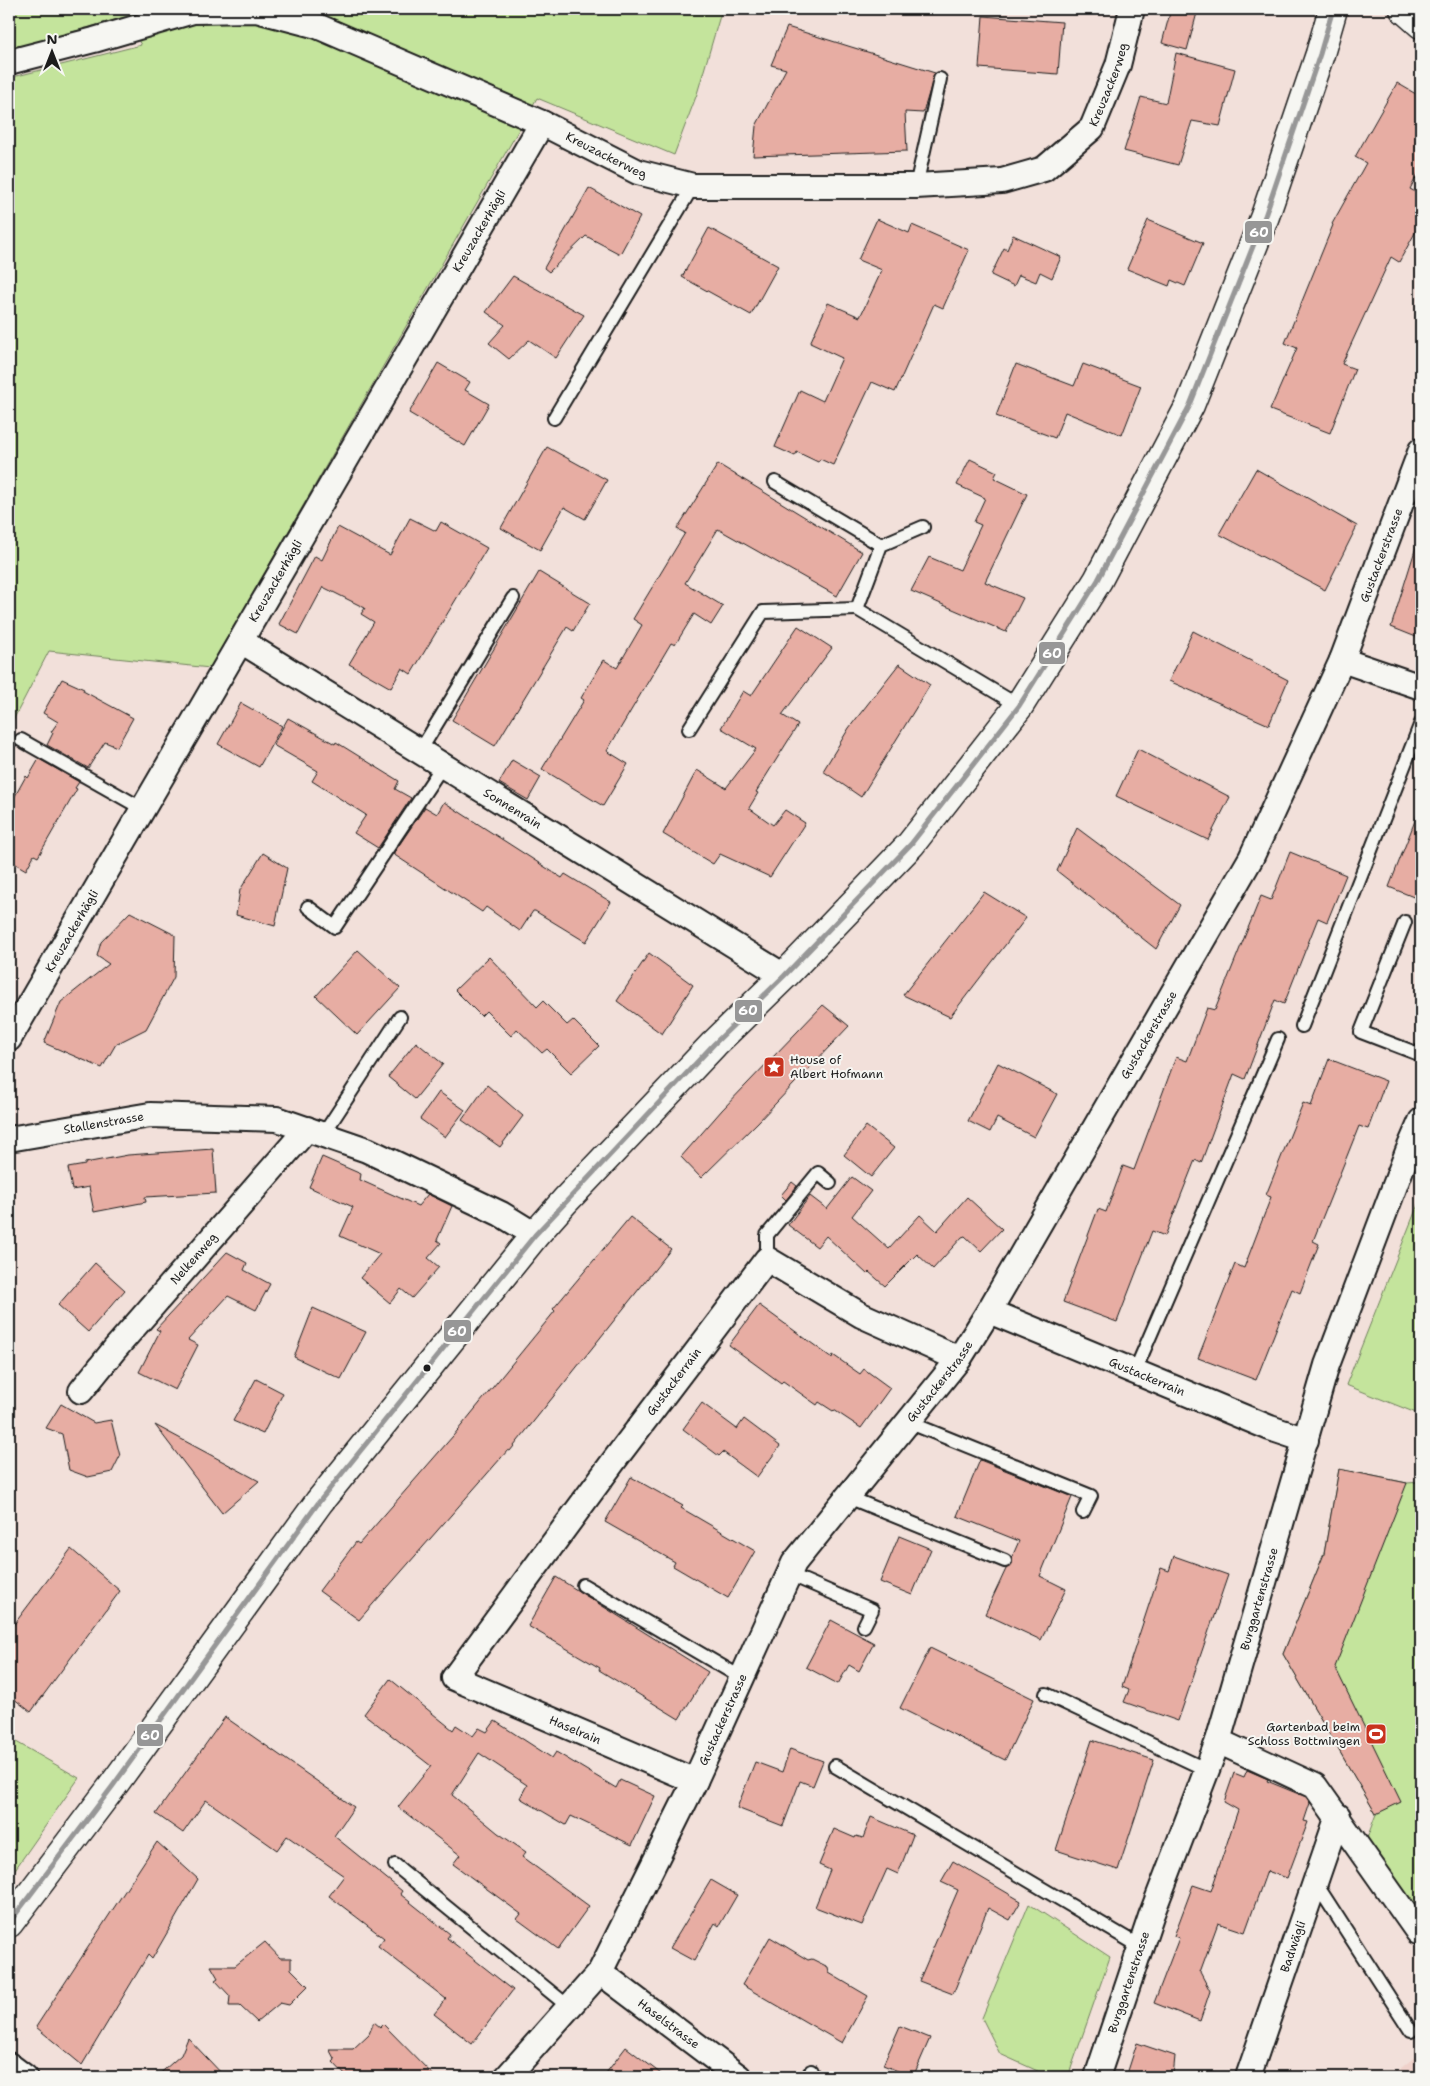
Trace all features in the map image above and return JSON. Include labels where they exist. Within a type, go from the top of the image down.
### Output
[{"type":"main road","points":[[9,1923],[112,1787],[320,1502],[535,1234],[700,1058],[784,976],[911,844],[1019,706],[1098,580],[1190,405],[1265,216],[1320,54],[1333,9]]},
{"type":"main road","points":[[1404,9],[1421,24]]},
{"type":"street","name":"Kreuzackerweg","points":[[9,62],[94,40],[193,11],[256,10],[317,26],[542,122],[638,172],[693,186],[916,186],[1002,181],[1044,169],[1092,128],[1118,64],[1132,9]]},
{"type":"street","name":"Kreuzackerhägli","points":[[9,1038],[542,122]]},
{"type":"street","name":"Gustackerstrasse","points":[[507,2077],[600,1972],[695,1781],[794,1563],[959,1359],[989,1311],[1251,858],[1342,660],[1421,450]]},
{"type":"street","name":"Sonnenrain","points":[[241,641],[784,976]]},
{"type":"street","points":[[1342,660],[1421,687]]},
{"type":"street","name":"Stallenstrasse","points":[[9,1139],[150,1115],[277,1119],[367,1150],[501,1214],[535,1234]]},
{"type":"street","name":"Burggartenstrasse","points":[[1097,2077],[1141,1947],[1218,1741],[1327,1366],[1408,1150],[1421,1121]]},
{"type":"street","name":"Nelkenweg","points":[[81,1391],[114,1350],[315,1132]]},
{"type":"street","points":[[767,1259],[861,1315],[959,1359]]},
{"type":"street","name":"Gustackerrain","points":[[454,1678],[616,1458],[767,1259]]},
{"type":"street","name":"Gustackerrain","points":[[989,1311],[1270,1428],[1306,1440]]},
{"type":"street","name":"Haselrain","points":[[454,1678],[695,1781]]},
{"type":"street","points":[[1218,1741],[1316,1786],[1418,1932]]},
{"type":"street","name":"Badwägli","points":[[1248,2077],[1338,1816]]},
{"type":"street","name":"Haselstrasse","points":[[600,1972],[737,2077]]},
{"type":"street","points":[[9,2065],[25,2077]]},
{"type":"lane","points":[[916,186],[940,78]]},
{"type":"lane","points":[[554,418],[693,186]]},
{"type":"lane","points":[[775,482],[881,545]]},
{"type":"lane","points":[[857,610],[881,545],[923,527]]},
{"type":"lane","points":[[420,752],[513,598]]},
{"type":"lane","points":[[689,729],[763,612],[857,610],[1019,706]]},
{"type":"lane","points":[[1302,1026],[1421,723]]},
{"type":"lane","points":[[21,740],[143,809]]},
{"type":"lane","points":[[308,906],[335,927],[443,766]]},
{"type":"lane","points":[[1405,922],[1361,1032],[1421,1055]]},
{"type":"lane","points":[[315,1132],[400,1017]]},
{"type":"lane","points":[[1135,1371],[1278,1039]]},
{"type":"lane","points":[[767,1259],[767,1235],[818,1173],[830,1183]]},
{"type":"lane","points":[[908,1422],[1091,1496],[1083,1512]]},
{"type":"lane","points":[[848,1497],[1005,1561]]},
{"type":"lane","points":[[789,1574],[872,1610],[864,1626]]},
{"type":"lane","points":[[583,1585],[742,1678]]},
{"type":"lane","points":[[1046,1694],[1207,1770]]},
{"type":"lane","points":[[836,1766],[1141,1947]]},
{"type":"lane","points":[[395,1866],[570,2006]]},
{"type":"lane","points":[[1315,1882],[1411,2031]]},
{"type":"shaded area","points":[[1421,2052],[1421,2077],[1390,2077]]},
{"type":"green space","points":[[9,9],[722,9],[697,94],[674,155],[537,98],[210,668],[49,651],[9,728],[9,78],[141,45],[125,17],[9,50]]},
{"type":"green space","points":[[1421,1197],[1421,1415],[1346,1385]]},
{"type":"green space","name":"Gartenbad beim Schloss Bottmingen","points":[[1339,1469],[1407,1483],[1421,1482],[1421,1924],[1366,1841],[1376,1814],[1283,1654],[1324,1554]]},
{"type":"green space","points":[[11,1739],[79,1778],[9,1878],[9,1740]]},
{"type":"green space","points":[[1029,1904],[1110,1957],[1068,2077],[1051,2077],[1000,2054],[982,2018]]},
{"type":"building","points":[[1171,9],[1198,9],[1187,50],[1162,43]]},
{"type":"building","points":[[983,16],[1062,22],[1058,74],[979,68]]},
{"type":"building","points":[[787,27],[935,73],[923,113],[905,112],[907,151],[753,156],[756,126],[786,69],[771,65]]},
{"type":"building","points":[[1176,53],[1235,69],[1220,126],[1192,121],[1178,165],[1124,151],[1141,97],[1166,103]]},
{"type":"building","points":[[1397,83],[1421,97],[1421,168],[1410,189],[1421,195],[1421,222],[1399,262],[1391,257],[1342,364],[1355,369],[1330,433],[1270,410],[1297,348],[1285,343],[1332,224],[1366,163],[1355,157]]},
{"type":"building","points":[[589,188],[640,217],[620,254],[586,236],[549,272],[544,268]]},
{"type":"building","points":[[877,219],[909,233],[912,225],[969,250],[943,308],[934,304],[895,392],[872,382],[833,465],[820,459],[818,462],[797,452],[795,456],[775,447],[800,390],[823,401],[842,358],[810,343],[828,303],[860,317],[882,270],[858,260]]},
{"type":"building","points":[[1148,220],[1203,243],[1185,286],[1171,280],[1169,286],[1127,269]]},
{"type":"building","points":[[709,228],[778,266],[751,315],[682,277]]},
{"type":"building","points":[[1013,235],[1061,257],[1052,278],[1040,272],[1036,282],[1019,275],[1014,286],[991,275],[1004,248],[1007,250]]},
{"type":"building","points":[[513,276],[584,315],[556,358],[529,340],[509,359],[489,343],[505,325],[486,312]]},
{"type":"building","points":[[438,363],[470,382],[465,390],[489,404],[465,446],[409,413]]},
{"type":"building","points":[[1016,364],[1074,386],[1083,364],[1141,386],[1122,435],[1065,412],[1055,438],[996,416]]},
{"type":"building","points":[[547,447],[607,480],[585,519],[564,507],[540,550],[501,528]]},
{"type":"building","points":[[970,459],[997,472],[994,478],[1027,494],[985,582],[1023,598],[1006,632],[911,591],[929,557],[960,570],[981,525],[974,522],[985,498],[957,485]]},
{"type":"building","points":[[718,464],[862,552],[837,596],[718,529],[685,583],[723,606],[711,625],[694,614],[675,645],[671,643],[607,751],[628,764],[603,806],[542,769],[584,700],[581,698],[604,660],[617,668],[642,625],[633,619],[685,533],[677,529]]},
{"type":"building","points":[[1256,469],[1357,526],[1325,590],[1219,534]]},
{"type":"building","points":[[410,518],[436,531],[441,522],[487,548],[411,674],[402,668],[391,688],[349,664],[374,622],[361,614],[365,608],[323,587],[298,634],[279,624],[315,556],[322,560],[338,527],[390,555]]},
{"type":"building","points":[[1416,547],[1421,548],[1421,639],[1391,627]]},
{"type":"building","points":[[539,572],[590,603],[573,631],[567,627],[495,746],[452,720]]},
{"type":"building","points":[[798,626],[832,648],[782,715],[798,725],[756,792],[758,793],[749,808],[773,825],[785,810],[805,823],[770,877],[720,854],[713,864],[663,834],[697,770],[726,788],[756,749],[721,728],[743,691],[751,696]]},
{"type":"building","points":[[1193,631],[1288,680],[1269,725],[1169,681]]},
{"type":"building","points":[[899,664],[930,685],[861,797],[823,771],[849,728]]},
{"type":"building","points":[[62,679],[84,689],[83,691],[133,718],[117,747],[105,742],[88,768],[47,745],[53,733],[51,732],[58,722],[43,713]]},
{"type":"building","points":[[241,703],[282,726],[259,767],[218,744]]},
{"type":"building","points":[[288,718],[335,744],[336,742],[399,781],[395,789],[411,798],[378,848],[354,833],[366,815],[312,781],[318,771],[273,745]]},
{"type":"building","points":[[1138,749],[1230,797],[1208,840],[1116,796]]},
{"type":"building","points":[[39,759],[79,782],[75,788],[77,789],[38,857],[34,855],[26,870],[9,860],[9,807],[26,776],[28,778]]},
{"type":"building","points":[[512,760],[541,777],[528,800],[499,783]]},
{"type":"building","points":[[444,802],[562,878],[565,874],[611,902],[586,942],[535,911],[533,911],[520,931],[486,907],[482,912],[393,854],[425,807],[437,814]]},
{"type":"building","points":[[1421,808],[1421,900],[1389,887]]},
{"type":"building","points":[[1077,828],[1180,905],[1156,949],[1057,871]]},
{"type":"building","points":[[1290,852],[1346,875],[1327,922],[1318,918],[1284,1004],[1275,1000],[1245,1079],[1234,1074],[1201,1163],[1195,1160],[1165,1236],[1152,1231],[1117,1322],[1063,1302],[1098,1209],[1106,1212],[1123,1166],[1134,1170],[1176,1057],[1187,1061],[1207,1008],[1215,1010],[1261,896],[1271,900]]},
{"type":"building","points":[[263,853],[287,868],[275,926],[236,915],[240,890]]},
{"type":"building","points":[[984,892],[1026,918],[950,1017],[903,995]]},
{"type":"building","points":[[130,912],[175,935],[174,977],[146,1029],[116,1044],[102,1068],[44,1043],[61,1002],[109,964],[97,956],[101,942]]},
{"type":"building","points":[[358,950],[400,988],[357,1035],[316,996]]},
{"type":"building","points":[[649,953],[693,985],[662,1034],[617,1001]]},
{"type":"building","points":[[489,957],[537,1007],[543,1001],[567,1025],[573,1020],[599,1046],[571,1073],[547,1049],[542,1053],[517,1029],[511,1036],[486,1011],[481,1016],[455,990]]},
{"type":"building","points":[[823,1005],[849,1026],[758,1122],[701,1178],[681,1157],[722,1110]]},
{"type":"building","points":[[416,1042],[443,1064],[415,1099],[388,1077]]},
{"type":"building","points":[[1329,1059],[1386,1081],[1368,1129],[1359,1126],[1313,1241],[1319,1244],[1300,1293],[1292,1289],[1256,1380],[1198,1358],[1235,1264],[1244,1268],[1271,1197],[1266,1195],[1303,1103],[1311,1106]]},
{"type":"building","points":[[998,1063],[1057,1094],[1034,1137],[997,1118],[990,1132],[968,1121]]},
{"type":"building","points":[[487,1085],[523,1116],[500,1147],[462,1120]]},
{"type":"building","points":[[439,1092],[465,1110],[445,1137],[420,1119]]},
{"type":"building","points":[[866,1126],[894,1148],[871,1177],[844,1155]]},
{"type":"building","points":[[213,1149],[216,1193],[145,1197],[146,1202],[94,1212],[89,1187],[72,1190],[68,1168],[85,1165],[85,1163],[128,1155]]},
{"type":"building","points":[[322,1157],[361,1174],[360,1180],[418,1206],[428,1194],[452,1206],[437,1240],[441,1243],[428,1258],[439,1267],[412,1298],[401,1289],[390,1303],[360,1278],[380,1254],[340,1236],[353,1207],[309,1187]]},
{"type":"building","points":[[852,1177],[871,1191],[852,1216],[889,1249],[920,1215],[937,1231],[967,1197],[1002,1229],[981,1251],[965,1236],[962,1237],[933,1269],[917,1254],[885,1286],[869,1272],[867,1274],[826,1236],[817,1247],[788,1225],[810,1196],[827,1209]]},
{"type":"building","points":[[792,1182],[797,1186],[786,1200],[781,1195]]},
{"type":"building","points":[[630,1217],[671,1249],[510,1451],[508,1450],[359,1620],[319,1591],[356,1542],[359,1544],[453,1436],[555,1311],[553,1309]]},
{"type":"building","points":[[227,1252],[247,1263],[244,1270],[270,1284],[256,1310],[228,1296],[188,1340],[198,1345],[175,1390],[139,1372],[160,1331],[156,1329]]},
{"type":"building","points":[[95,1263],[125,1290],[88,1332],[58,1305]]},
{"type":"building","points":[[759,1305],[832,1358],[833,1355],[860,1374],[864,1369],[890,1388],[861,1428],[819,1402],[817,1405],[783,1381],[781,1383],[729,1345]]},
{"type":"building","points":[[313,1308],[366,1332],[341,1379],[294,1357]]},
{"type":"building","points":[[256,1379],[283,1393],[263,1434],[233,1421]]},
{"type":"building","points":[[702,1403],[737,1429],[744,1419],[780,1446],[757,1477],[723,1452],[719,1456],[683,1429]]},
{"type":"building","points":[[61,1404],[94,1423],[111,1420],[120,1456],[112,1472],[88,1477],[69,1470],[62,1434],[46,1428]]},
{"type":"building","points":[[155,1425],[222,1461],[259,1481],[222,1513]]},
{"type":"building","points":[[980,1460],[1072,1497],[1040,1576],[1066,1589],[1041,1640],[985,1614],[1006,1569],[1012,1564],[1012,1557],[1019,1541],[957,1516]]},
{"type":"building","points":[[1339,1469],[1407,1483],[1335,1667],[1401,1802],[1376,1814],[1283,1654],[1324,1554]]},
{"type":"building","points":[[631,1477],[683,1506],[681,1508],[755,1551],[728,1598],[673,1566],[675,1562],[605,1522]]},
{"type":"building","points":[[899,1536],[931,1549],[912,1595],[880,1582]]},
{"type":"building","points":[[71,1549],[120,1591],[31,1712],[9,1695],[9,1631]]},
{"type":"building","points":[[1174,1556],[1228,1575],[1178,1721],[1124,1702],[1129,1690],[1122,1687],[1161,1568],[1169,1571]]},
{"type":"building","points":[[556,1577],[708,1672],[679,1719],[599,1670],[600,1668],[528,1626]]},
{"type":"building","points":[[831,1620],[874,1643],[859,1671],[849,1665],[838,1684],[806,1667]]},
{"type":"building","points":[[930,1648],[1034,1699],[1005,1760],[900,1708]]},
{"type":"building","points":[[390,1679],[453,1730],[456,1725],[473,1736],[479,1728],[487,1732],[495,1721],[552,1758],[556,1752],[616,1788],[620,1780],[655,1796],[632,1845],[571,1816],[566,1825],[520,1798],[527,1785],[479,1753],[452,1795],[498,1833],[526,1852],[522,1857],[589,1906],[558,1949],[517,1919],[521,1914],[453,1864],[460,1855],[398,1807],[431,1766],[364,1714]]},
{"type":"building","points":[[225,1717],[354,1807],[334,1836],[402,1891],[400,1894],[450,1934],[447,1938],[513,1990],[472,2044],[434,2014],[446,1999],[378,1946],[384,1938],[329,1896],[344,1876],[287,1836],[277,1850],[206,1800],[183,1833],[156,1814]]},
{"type":"building","points":[[1092,1740],[1154,1760],[1118,1870],[1056,1850]]},
{"type":"building","points":[[790,1749],[823,1761],[813,1786],[800,1781],[783,1826],[737,1808],[755,1762],[782,1772]]},
{"type":"building","points":[[1247,1770],[1268,1779],[1267,1781],[1306,1797],[1310,1803],[1304,1821],[1308,1822],[1287,1878],[1267,1871],[1245,1932],[1218,1923],[1200,1972],[1210,1991],[1200,2021],[1154,2003],[1179,1938],[1174,1936],[1193,1885],[1211,1891],[1238,1810],[1224,1802],[1234,1773],[1244,1777]]},
{"type":"building","points":[[871,1817],[913,1835],[898,1874],[887,1869],[862,1925],[815,1907],[830,1870],[819,1865],[834,1829],[855,1838],[856,1836],[863,1838]]},
{"type":"building","points":[[157,1842],[198,1879],[152,1959],[148,1955],[82,2065],[36,2027]]},
{"type":"building","points":[[953,1861],[1021,1901],[1010,1920],[988,1908],[953,1994],[919,1981],[958,1890],[941,1882]]},
{"type":"building","points":[[711,1880],[737,1895],[719,1926],[715,1923],[694,1961],[670,1948]]},
{"type":"building","points":[[770,1937],[808,1960],[812,1959],[828,1967],[829,1973],[868,1996],[842,2043],[742,1985]]},
{"type":"building","points":[[265,1942],[280,1958],[291,1958],[291,1969],[308,1986],[289,2005],[280,2003],[257,2022],[240,2006],[229,2006],[230,1996],[215,1980],[218,1978],[211,1966],[235,1966]]},
{"type":"building","points":[[374,2022],[380,2027],[383,2024],[435,2077],[347,2077],[333,2062],[335,2060],[329,2049],[353,2049],[369,2034]]},
{"type":"building","points":[[900,2026],[930,2038],[913,2077],[883,2065]]},
{"type":"building","points":[[188,2038],[225,2077],[156,2077],[181,2055]]},
{"type":"building","points":[[1137,2043],[1175,2056],[1173,2077],[1126,2077]]},
{"type":"building","points":[[626,2047],[665,2077],[603,2077]]},
{"type":"transit line","name":"60","points":[[9,1923],[112,1787],[319,1502],[535,1235],[714,1044],[784,976],[911,844],[1019,706],[1098,580],[1190,405],[1265,216],[1320,54],[1333,9]]},
{"type":"place","name":"House of Albert Hofmann","points":[[774,1067]]},
{"type":"place","name":"Gartenbad beim Schloss Bottmingen","points":[[1376,1734]]}]
